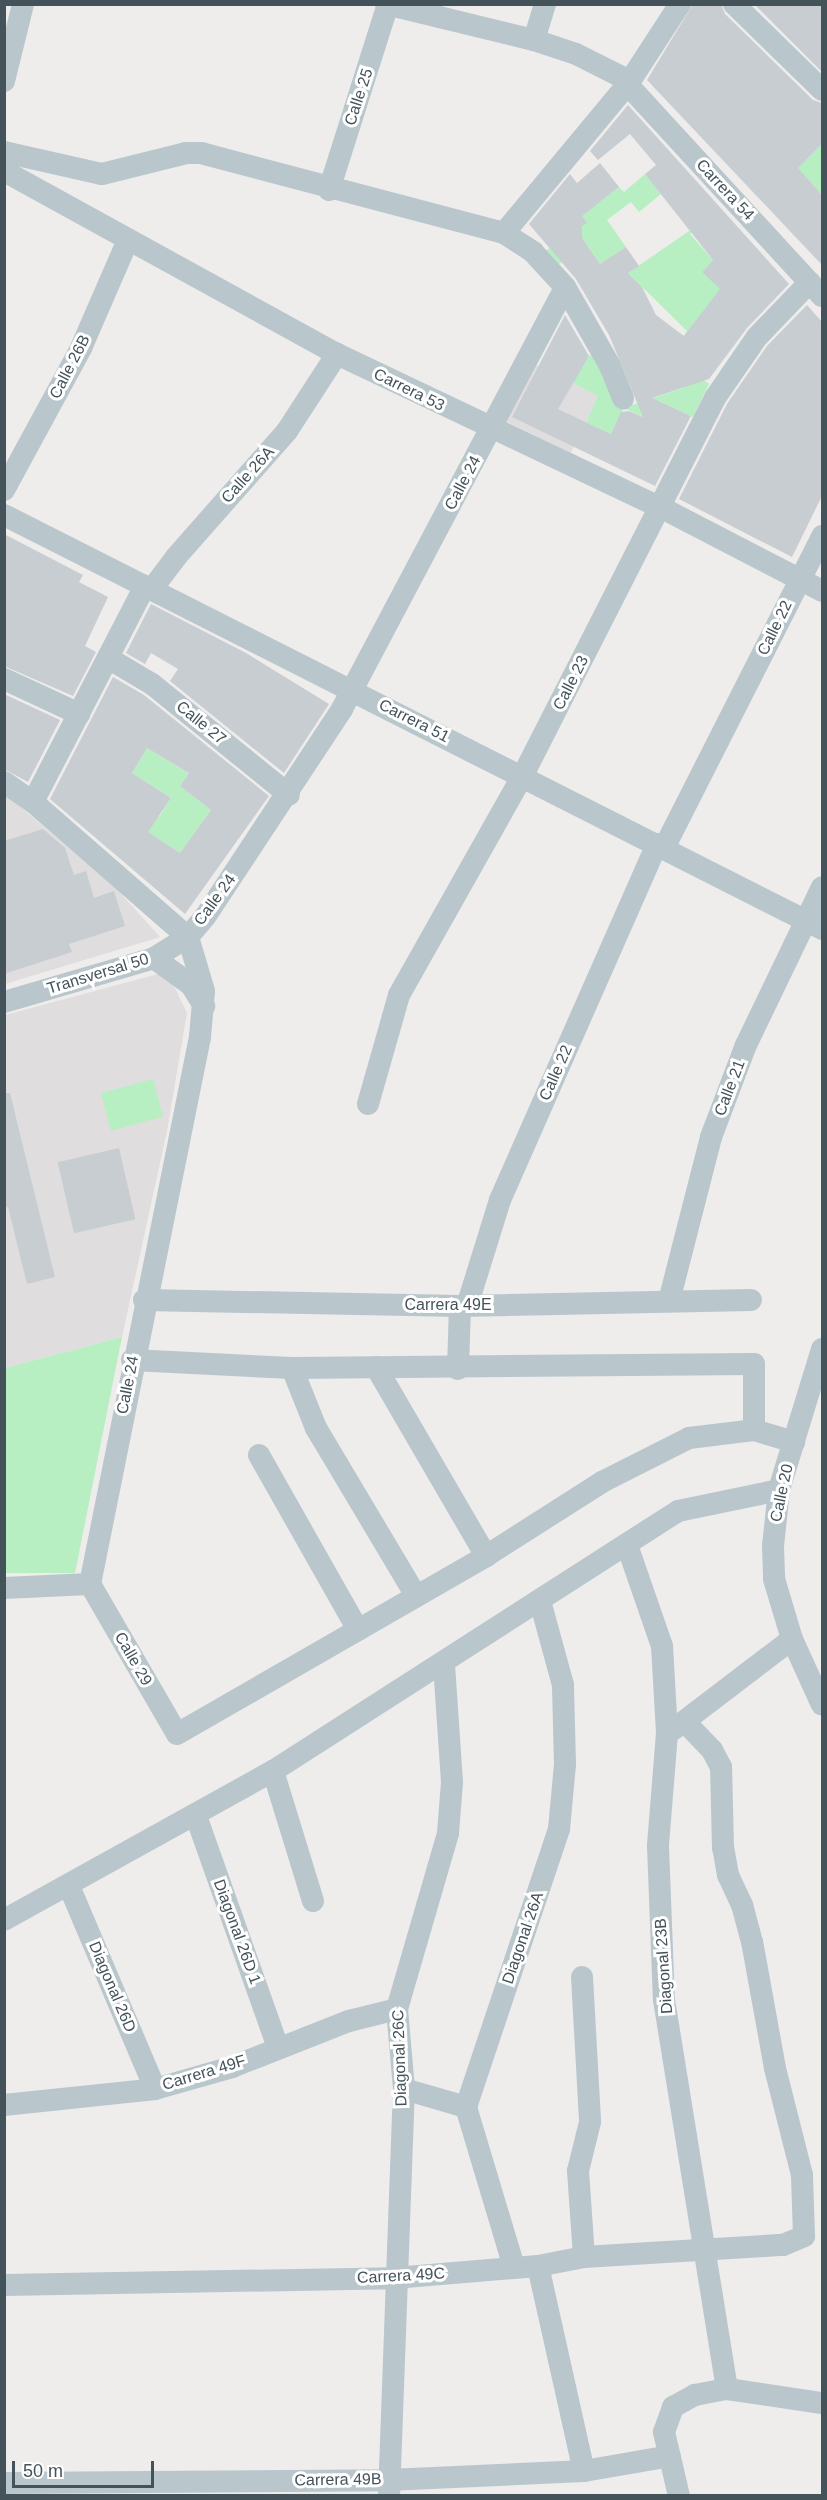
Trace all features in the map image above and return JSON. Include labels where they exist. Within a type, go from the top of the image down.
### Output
[{"type":"street","points":[[4,81],[23,4]]},
{"type":"street","points":[[534,40],[545,4]]},
{"type":"street","points":[[504,233],[628,83],[680,4]]},
{"type":"street","points":[[734,4],[822,90]]},
{"type":"street","name":"Carrera 54","points":[[387,5],[534,40],[576,54],[628,83],[817,285]]},
{"type":"street","name":"Calle 25","points":[[329,189],[387,5]]},
{"type":"street","points":[[4,152],[102,174],[186,153],[201,153],[329,189],[504,233],[533,252],[565,287],[610,366],[623,399]]},
{"type":"street","name":"Carrera 53","points":[[4,171],[337,354],[491,430],[662,508],[822,591]]},
{"type":"street","name":"Calle 26B","points":[[4,490],[81,348],[128,240]]},
{"type":"street","name":"Calle 23","points":[[368,1104],[399,995],[522,777],[730,374],[757,337],[817,285]]},
{"type":"street","name":"Calle 24","points":[[90,1584],[132,1360],[204,1006],[199,966],[188,937],[289,795],[352,690],[565,287]]},
{"type":"street","name":"Calle 26A","points":[[33,802],[148,587],[287,431],[337,354]]},
{"type":"street","name":"Carrera 51","points":[[4,515],[814,925]]},
{"type":"street","name":"Calle 22","points":[[458,1369],[464,1306],[500,1200],[660,846],[822,536]]},
{"type":"street","name":"Calle 27","points":[[108,658],[152,684],[289,795]]},
{"type":"street","points":[[4,679],[79,714]]},
{"type":"street","points":[[4,782],[33,802],[188,937]]},
{"type":"street","name":"Calle 21","points":[[669,1301],[711,1137],[746,1045],[814,925],[822,887]]},
{"type":"street","name":"Transversal 50","points":[[4,1002],[154,958],[188,937]]},
{"type":"street","points":[[154,958],[191,985],[204,1006]]},
{"type":"street","name":"Carrera 49E","points":[[144,1300],[464,1306],[751,1300]]},
{"type":"street","name":"Calle 20","points":[[822,1348],[779,1490],[774,1516],[774,1579],[792,1639],[822,1705]]},
{"type":"street","points":[[132,1360],[292,1368],[458,1369],[754,1364],[754,1430]]},
{"type":"street","points":[[376,1367],[486,1556]]},
{"type":"street","points":[[292,1368],[316,1428],[416,1596]]},
{"type":"street","points":[[259,1455],[358,1630],[486,1556],[602,1482],[689,1438],[754,1430],[794,1442]]},
{"type":"street","points":[[4,1920],[196,1816],[273,1771],[444,1665],[678,1511],[779,1490]]},
{"type":"street","name":"Diagonal 23B","points":[[627,1545],[662,1646],[676,1728],[658,1846],[664,2000],[707,2250],[727,2389]]},
{"type":"street","points":[[4,1588],[90,1584]]},
{"type":"street","name":"Calle 29","points":[[90,1584],[177,1734],[358,1630]]},
{"type":"street","name":"Diagonal 26A","points":[[466,2107],[559,1829],[565,1764],[563,1685],[540,1601]]},
{"type":"street","points":[[676,1728],[792,1639]]},
{"type":"street","name":"Diagonal 26C","points":[[388,2488],[394,2278],[404,2089],[397,2008],[448,1833],[452,1782],[444,1665]]},
{"type":"street","name":"Carrera 49C","points":[[4,2285],[394,2278],[538,2266],[584,2257],[707,2250],[796,2241],[804,2236],[802,2175],[775,2068],[752,1942],[742,1905],[728,1875],[723,1848],[721,1767],[676,1728]]},
{"type":"street","points":[[273,1771],[313,1901]]},
{"type":"street","name":"Diagonal 26D 1","points":[[196,1816],[278,2048]]},
{"type":"street","name":"Diagonal 26D","points":[[69,1886],[155,2089]]},
{"type":"street","points":[[582,1977],[590,2122],[578,2171],[584,2257]]},
{"type":"street","name":"Carrera 49F","points":[[4,2105],[155,2089],[223,2069],[397,2008]]},
{"type":"street","points":[[404,2089],[466,2107],[514,2267]]},
{"type":"street","points":[[538,2266],[584,2471]]},
{"type":"street","points":[[679,2496],[664,2432],[673,2407],[695,2395],[727,2389],[822,2403]]},
{"type":"street","name":"Carrera 49B","points":[[4,2483],[388,2488],[584,2471],[670,2456]]},
{"type":"shaded area","points":[[534,364],[599,396],[571,453],[506,422]]},
{"type":"shaded area","points":[[4,793],[115,887],[160,937],[5,984]]},
{"type":"shaded area","points":[[162,973],[175,988],[187,1013],[167,1131],[122,1337],[5,1368],[5,1015]]},
{"type":"green space","points":[[788,142],[806,160],[822,144],[822,195],[780,150]]},
{"type":"green space","points":[[645,174],[661,194],[639,212],[631,202],[607,220],[626,247],[600,264],[587,245],[555,267],[544,252],[586,223],[574,206],[596,205],[619,187],[624,192]]},
{"type":"green space","points":[[721,209],[690,234],[713,260],[702,272],[721,289],[704,321],[683,337],[687,331],[628,273]]},
{"type":"green space","points":[[592,352],[623,408],[683,388],[682,364],[709,384],[693,417],[659,401],[648,419],[624,408],[611,434],[586,422],[598,396],[571,382]]},
{"type":"green space","points":[[147,748],[189,773],[180,786],[211,810],[180,853],[148,832],[120,793],[159,817],[171,798],[132,773]]},
{"type":"green space","points":[[153,1079],[163,1117],[111,1131],[101,1093]]},
{"type":"green space","points":[[122,1337],[75,1573],[5,1573],[5,1368]]},
{"type":"building","points":[[693,4],[721,4],[725,14],[813,100],[822,103],[822,144],[798,168],[822,195],[822,265],[647,80]]},
{"type":"building","points":[[754,4],[822,4],[822,72]]},
{"type":"building","points":[[628,105],[789,284],[747,328],[709,379],[652,398],[691,416],[655,486],[512,417],[565,315],[589,356],[558,409],[611,434],[621,412],[629,411],[643,417],[609,335],[576,279],[529,224],[570,174],[577,183],[600,163],[619,187],[582,216],[587,223],[582,226],[582,238],[600,264],[626,247],[639,266],[628,273],[642,287],[656,315],[684,336],[720,289],[702,272],[713,260],[645,174],[656,165],[630,134],[598,160],[590,151]]},
{"type":"building","points":[[807,305],[822,322],[822,496],[792,557],[679,499],[727,404],[767,346]]},
{"type":"building","points":[[4,534],[83,575],[79,582],[108,597],[85,646],[96,652],[73,696],[4,666]]},
{"type":"building","points":[[151,604],[246,653],[329,704],[284,773],[170,681],[178,669],[151,653],[145,664],[126,653]]},
{"type":"building","points":[[113,677],[144,695],[269,796],[185,914],[50,799]],"holes":[[[147,748],[189,773],[180,786],[211,810],[180,853],[148,832],[171,798],[132,773]]]},
{"type":"building","points":[[4,694],[60,720],[28,782],[4,769]]},
{"type":"building","points":[[43,829],[65,848],[74,875],[86,871],[94,898],[114,891],[125,926],[69,944],[72,952],[4,974],[4,841]]},
{"type":"building","points":[[4,1093],[10,1093],[55,1277],[27,1284],[8,1207],[4,1208]]},
{"type":"building","points":[[119,1148],[135,1219],[74,1233],[58,1162]]}]
